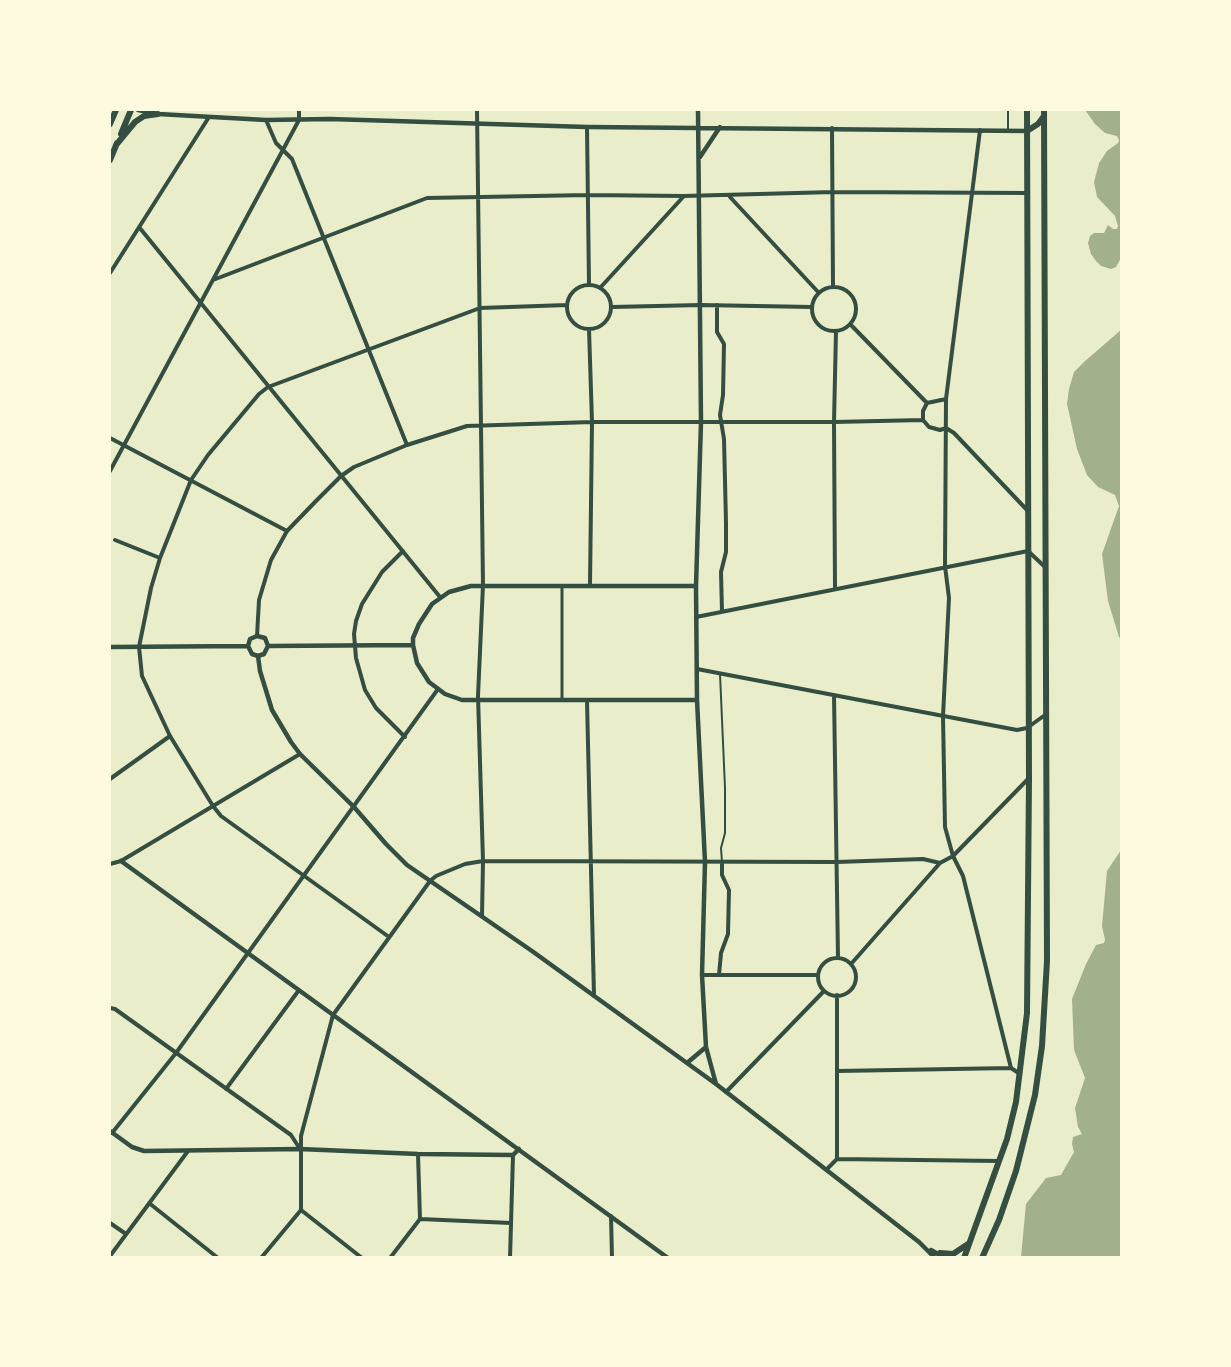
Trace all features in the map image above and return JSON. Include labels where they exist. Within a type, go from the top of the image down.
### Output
[{"type":"main road","points":[[110,124],[116,110]]},
{"type":"main road","points":[[110,160],[131,110]]},
{"type":"main road","points":[[964,1257],[1000,1161],[1016,1102],[1027,1013],[1029,778],[1027,110]]},
{"type":"main road","points":[[1027,131],[1038,124],[1044,112]]},
{"type":"main road","points":[[982,1257],[999,1220],[1023,1149],[1037,1084],[1042,1046],[1047,961],[1044,112]]},
{"type":"main road","points":[[116,145],[135,122],[144,116],[158,114]]},
{"type":"main road","points":[[940,1256],[953,1254],[969,1241]]},
{"type":"street","points":[[138,110],[158,114],[266,120],[330,119],[476,125],[1027,131]]},
{"type":"street","points":[[110,471],[283,149],[298,120],[300,110]]},
{"type":"street","points":[[477,110],[480,196],[483,585],[478,701],[483,861],[482,916]]},
{"type":"street","points":[[698,110],[702,422],[696,617],[697,700],[705,862],[702,975],[706,1047],[716,1084]]},
{"type":"street","points":[[110,273],[209,117]]},
{"type":"street","points":[[266,120],[276,143],[292,159],[407,445]]},
{"type":"street","points":[[587,127],[589,285]]},
{"type":"street","points":[[699,158],[720,127]]},
{"type":"street","points":[[832,128],[833,286]]},
{"type":"street","points":[[980,130],[946,399],[945,566],[949,598],[944,716],[945,827],[953,856],[963,876],[1011,1068]]},
{"type":"street","points":[[213,280],[427,198],[588,195],[730,196],[834,192],[1027,193]]},
{"type":"street","points":[[600,288],[684,196]]},
{"type":"street","points":[[730,196],[819,293]]},
{"type":"street","points":[[139,227],[440,597]]},
{"type":"street","points":[[589,285],[600,288],[608,296],[612,307],[611,314],[603,324],[589,329],[577,325],[572,320],[567,306],[569,298],[581,287],[589,285]]},
{"type":"street","points":[[833,286],[846,290],[855,300],[856,313],[850,324],[836,331],[823,328],[817,322],[812,307],[819,293],[833,286]]},
{"type":"street","points":[[612,307],[701,305],[812,307]]},
{"type":"street","points":[[717,305],[717,332],[724,344],[721,422],[724,439],[726,552],[721,573],[722,612]]},
{"type":"street","points":[[389,937],[221,816],[213,806],[171,736],[145,684],[140,666],[139,647],[151,588],[160,558],[191,480],[208,455],[259,394],[268,387],[480,308],[567,306]]},
{"type":"street","points":[[850,324],[927,403]]},
{"type":"street","points":[[589,329],[592,422],[590,585]]},
{"type":"street","points":[[835,588],[836,331]]},
{"type":"street","points":[[927,403],[946,399]]},
{"type":"street","points":[[927,403],[923,411],[923,420],[929,427],[940,430],[946,428]]},
{"type":"street","points":[[257,636],[263,585],[271,560],[287,531],[341,476],[366,461],[407,445],[467,426],[481,424],[923,420]]},
{"type":"street","points":[[946,428],[954,433],[1028,510]]},
{"type":"street","points":[[110,438],[287,531]]},
{"type":"street","points":[[115,540],[160,558]]},
{"type":"street","points":[[403,551],[382,572],[362,604],[356,621],[354,645],[365,690],[376,708],[405,737]]},
{"type":"street","points":[[696,617],[1028,551],[1046,567]]},
{"type":"street","points":[[696,586],[483,585],[462,588],[440,597],[428,608],[413,638],[413,645],[422,673],[438,689],[453,698],[478,701],[697,700]]},
{"type":"street","points":[[562,585],[562,701]]},
{"type":"street","points":[[257,636],[265,638],[268,646],[264,654],[258,656],[252,654],[248,646],[250,639],[257,636]]},
{"type":"street","points":[[268,646],[413,645]]},
{"type":"street","points":[[110,647],[248,646]]},
{"type":"street","points":[[258,656],[262,679],[273,710],[300,754],[354,807],[394,853],[429,881],[482,916],[716,1084],[940,1256]]},
{"type":"street","points":[[697,669],[1017,730],[1028,728],[1046,714]]},
{"type":"street","points":[[438,689],[176,1053],[111,1132],[132,1147],[144,1151],[300,1149],[513,1155]]},
{"type":"street","points":[[834,695],[837,958]]},
{"type":"street","points":[[586,701],[594,997]]},
{"type":"street","points":[[110,779],[171,736]]},
{"type":"street","points":[[110,864],[121,861],[300,754]]},
{"type":"street","points":[[851,964],[940,863],[953,856],[1029,778]]},
{"type":"street","points":[[261,1257],[301,1210],[301,1136],[333,1015],[429,881],[436,876],[465,864],[483,861],[837,862],[923,859],[940,863]]},
{"type":"street","points":[[121,861],[668,1257]]},
{"type":"street","points":[[719,975],[721,953],[728,934],[729,890],[722,875],[722,862]]},
{"type":"street","points":[[837,958],[851,964],[856,975],[853,987],[837,996],[824,990],[818,975],[823,965],[837,958]]},
{"type":"street","points":[[702,975],[818,975]]},
{"type":"street","points":[[226,1089],[299,990]]},
{"type":"street","points":[[726,1092],[824,990]]},
{"type":"street","points":[[827,1169],[837,1159],[837,996]]},
{"type":"street","points":[[110,1008],[115,1009],[291,1135],[300,1149]]},
{"type":"street","points":[[687,1063],[706,1047]]},
{"type":"street","points":[[837,1071],[1011,1068],[1020,1074]]},
{"type":"street","points":[[110,1256],[190,1149]]},
{"type":"street","points":[[510,1257],[513,1155],[519,1149]]},
{"type":"street","points":[[390,1257],[420,1219],[418,1154]]},
{"type":"street","points":[[837,1159],[1000,1161]]},
{"type":"street","points":[[149,1203],[218,1257]]},
{"type":"street","points":[[301,1210],[362,1257]]},
{"type":"street","points":[[611,1216],[612,1257]]},
{"type":"street","points":[[420,1219],[511,1223]]},
{"type":"street","points":[[110,1223],[126,1234]]},
{"type":"lane","points":[[1008,110],[1008,131]]},
{"type":"lane","points":[[720,674],[725,788],[725,833],[721,848],[722,862]]},
{"type":"shaded area","points":[[1085,110],[1121,110],[1121,258],[1116,267],[1111,269],[1101,266],[1096,261],[1088,243],[1090,236],[1094,233],[1104,233],[1108,225],[1113,229],[1117,229],[1118,226],[1115,216],[1097,197],[1094,182],[1099,163],[1107,151],[1119,140],[1117,136],[1105,133]]},
{"type":"shaded area","points":[[1121,330],[1121,639],[1108,601],[1102,554],[1119,506],[1115,495],[1098,487],[1087,475],[1077,449],[1067,404],[1074,372]]},
{"type":"shaded area","points":[[1121,850],[1121,1257],[1021,1257],[1026,1204],[1046,1178],[1061,1175],[1074,1152],[1073,1137],[1082,1134],[1078,1127],[1075,1108],[1085,1078],[1074,1050],[1072,999],[1096,945],[1104,943],[1105,940],[1102,926],[1107,871]]}]
